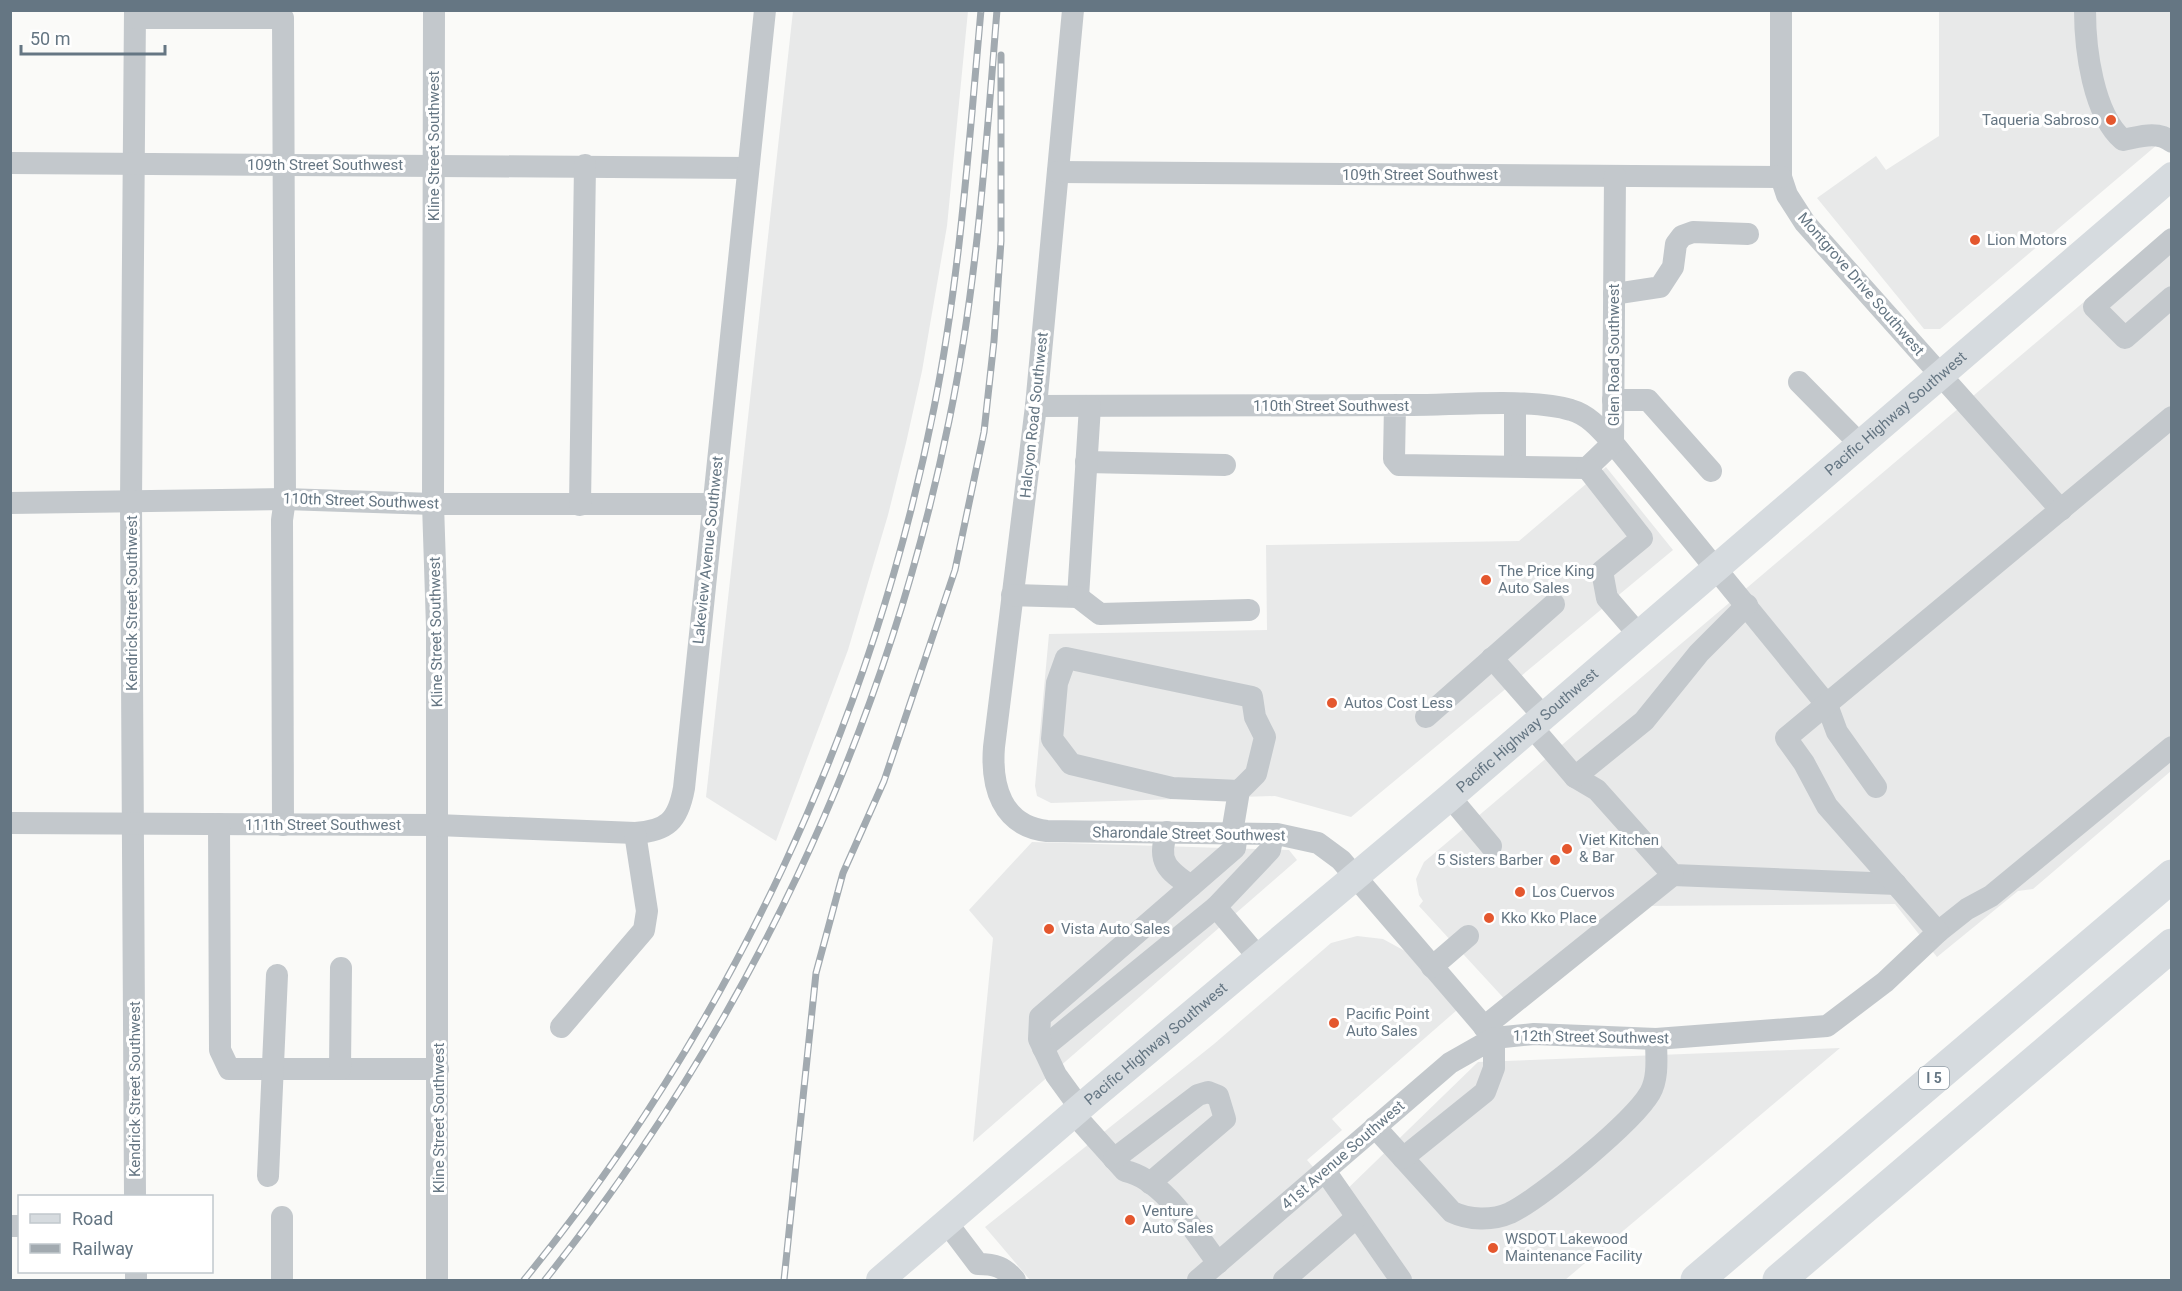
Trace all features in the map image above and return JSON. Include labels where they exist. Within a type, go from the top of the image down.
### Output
[{"type":"highway","name":"I 5","points":[[1697,1281],[2172,876]]},
{"type":"highway","points":[[1779,1281],[2172,945]]},
{"type":"main road","name":"Pacific Highway Southwest","points":[[880,1281],[1076,1110],[1356,878],[2170,180]]},
{"type":"street","name":"Kline Street Southwest","points":[[434,10],[433,504],[437,627],[439,1254],[437,1281]]},
{"type":"street","name":"Lakeview Avenue Southwest","points":[[634,833],[658,832],[677,814],[681,802],[765,10]]},
{"type":"street","name":"Halcyon Road Southwest","points":[[1012,814],[997,795],[993,762],[1036,406],[1073,10]]},
{"type":"street","name":"Montgrove Drive Southwest","points":[[1781,10],[1781,177],[1786,195],[1800,217],[2061,510]]},
{"type":"street","points":[[2085,10],[2085,33],[2094,83],[2112,130],[2123,140],[2154,134],[2165,136],[2172,142]]},
{"type":"street","points":[[135,14],[283,18],[285,499],[282,520],[283,825]]},
{"type":"street","name":"Kendrick Street Southwest","points":[[135,14],[131,503],[135,1195]]},
{"type":"street","name":"109th Street Southwest","points":[[10,163],[585,165],[748,168]]},
{"type":"street","points":[[580,505],[585,165]]},
{"type":"street","name":"109th Street Southwest","points":[[1058,172],[1781,177]]},
{"type":"street","name":"Glen Road Southwest","points":[[1615,176],[1613,443],[1718,568],[1827,705],[1837,732],[1876,787]]},
{"type":"street","points":[[1614,294],[1660,287],[1673,267],[1676,244],[1682,236],[1694,232],[1748,234]]},
{"type":"street","points":[[2172,239],[2094,307],[2125,338],[2172,297]]},
{"type":"street","points":[[1799,382],[1861,445]]},
{"type":"street","points":[[1613,400],[1648,400],[1711,471]]},
{"type":"street","points":[[1395,405],[1394,459],[1399,465],[1587,468],[1613,443]]},
{"type":"street","points":[[1515,405],[1515,466]]},
{"type":"street","name":"110th Street Southwest","points":[[1036,406],[1550,406],[1575,411],[1591,421],[1613,443]]},
{"type":"street","points":[[1078,597],[1090,406]]},
{"type":"street","points":[[2172,417],[1786,738],[1804,764],[1827,806],[1938,932],[1967,909],[1991,896],[2172,747]]},
{"type":"street","points":[[1086,462],[1225,465]]},
{"type":"street","points":[[1587,468],[1642,538],[1602,571],[1607,598],[1640,635]]},
{"type":"street","points":[[1622,513],[1652,490]]},
{"type":"street","name":"110th Street Southwest","points":[[10,503],[285,499],[433,504],[712,504]]},
{"type":"street","points":[[1012,595],[1078,597],[1100,614],[1249,610]]},
{"type":"street","points":[[1426,717],[1554,604]]},
{"type":"street","points":[[1575,777],[1644,721],[1699,653],[1747,605]]},
{"type":"street","points":[[1218,1263],[1179,1211],[1150,1183],[1135,1173],[1125,1171],[1076,1110],[1039,1039],[1040,1017],[1235,848],[1239,791],[1256,774],[1264,736],[1255,717],[1252,697],[1066,658],[1057,683],[1052,740],[1071,764],[1172,788],[1239,791]]},
{"type":"street","points":[[1492,658],[1575,777],[1597,790],[1673,875]]},
{"type":"street","points":[[1450,797],[1491,846]]},
{"type":"street","name":"Sharondale Street Southwest","points":[[1012,814],[1028,825],[1043,830],[1273,834],[1318,843],[1341,860],[1356,878]]},
{"type":"street","name":"111th Street Southwest","points":[[10,823],[437,825],[634,833]]},
{"type":"street","points":[[219,824],[220,1050],[229,1069],[438,1069]]},
{"type":"street","points":[[1167,832],[1161,847],[1168,870],[1191,886]]},
{"type":"street","points":[[561,1028],[644,930],[647,911],[634,833]]},
{"type":"street","points":[[1043,1048],[1216,907],[1270,850],[1273,834]]},
{"type":"street","points":[[1489,1033],[1673,875],[1896,884]]},
{"type":"street","points":[[1356,878],[1489,1033],[1494,1068],[1485,1092],[1404,1158]]},
{"type":"street","points":[[1216,907],[1259,958]]},
{"type":"street","name":"112th Street Southwest","points":[[1489,1033],[1656,1039],[1827,1026],[1885,982],[1938,932]]},
{"type":"street","points":[[1432,967],[1467,936]]},
{"type":"street","points":[[340,1069],[341,968]]},
{"type":"street","points":[[268,1176],[277,975]]},
{"type":"street","name":"41st Avenue Southwest","points":[[1198,1281],[1450,1063],[1489,1033]]},
{"type":"street","points":[[1375,1127],[1452,1212],[1481,1219],[1509,1214],[1552,1185],[1635,1113],[1651,1092],[1656,1076],[1656,1039]]},
{"type":"street","points":[[1114,1159],[1198,1095],[1208,1092],[1218,1096],[1225,1119],[1150,1183]]},
{"type":"street","points":[[1325,1171],[1401,1281]]},
{"type":"street","points":[[282,1217],[282,1281]]},
{"type":"street","points":[[1284,1281],[1357,1217]]},
{"type":"street","points":[[947,1222],[978,1264],[994,1264],[1007,1270],[1015,1281]]},
{"type":"shaded area","points":[[793,11],[968,11],[947,226],[922,371],[906,443],[888,515],[848,650],[776,841],[706,797]]},
{"type":"shaded area","points":[[1939,11],[2171,11],[2171,133],[1940,329],[1924,329],[1817,198],[1876,156],[1886,170],[1939,136]]},
{"type":"shaded area","points":[[2171,228],[2171,771],[2033,889],[2018,891],[1937,957],[1895,904],[1644,906],[1510,1005],[1419,906],[1423,901],[1419,895],[1416,879],[1424,862]]},
{"type":"shaded area","points":[[1606,467],[1673,550],[1351,817],[1275,796],[1051,803],[1037,796],[1035,786],[1049,634],[1267,630],[1266,545],[1519,541]]},
{"type":"shaded area","points":[[1032,842],[1289,850],[1297,860],[973,1142],[993,938],[969,910]]},
{"type":"shaded area","points":[[1357,936],[1383,939],[1405,951],[1457,1010],[1332,1119],[1342,1130],[1307,1160],[1339,1197],[1478,1062],[1840,1048],[1565,1280],[1030,1280],[985,1227],[1214,1044],[1331,943]]},
{"type":"railway","points":[[524,1280],[598,1184],[666,1083],[727,978],[782,869],[831,757],[872,643],[907,526],[934,408],[951,309],[963,210],[981,10]]},
{"type":"railway","points":[[545,1280],[617,1184],[684,1084],[744,981],[798,875],[846,765],[887,653],[921,538],[959,370],[974,268],[997,10]]},
{"type":"railway","points":[[784,1280],[816,973],[843,873],[884,781],[955,570],[984,432],[994,341],[1001,241],[1001,55]]},
{"type":"place","name":"Taqueria Sabroso","points":[[2111,120]]},
{"type":"place","name":"Lion Motors","points":[[1975,240]]},
{"type":"place","name":"The Price King Auto Sales","points":[[1486,580]]},
{"type":"place","name":"Autos Cost Less","points":[[1332,703]]},
{"type":"place","name":"Viet Kitchen & Bar","points":[[1567,849]]},
{"type":"place","name":"5 Sisters Barber","points":[[1555,860]]},
{"type":"place","name":"Los Cuervos","points":[[1520,892]]},
{"type":"place","name":"Kko Kko Place","points":[[1489,918]]},
{"type":"place","name":"Vista Auto Sales","points":[[1049,929]]},
{"type":"place","name":"Pacific Point Auto Sales","points":[[1334,1023]]},
{"type":"place","name":"Venture Auto Sales","points":[[1130,1220]]},
{"type":"place","name":"WSDOT Lakewood Maintenance Facility","points":[[1493,1248]]}]
